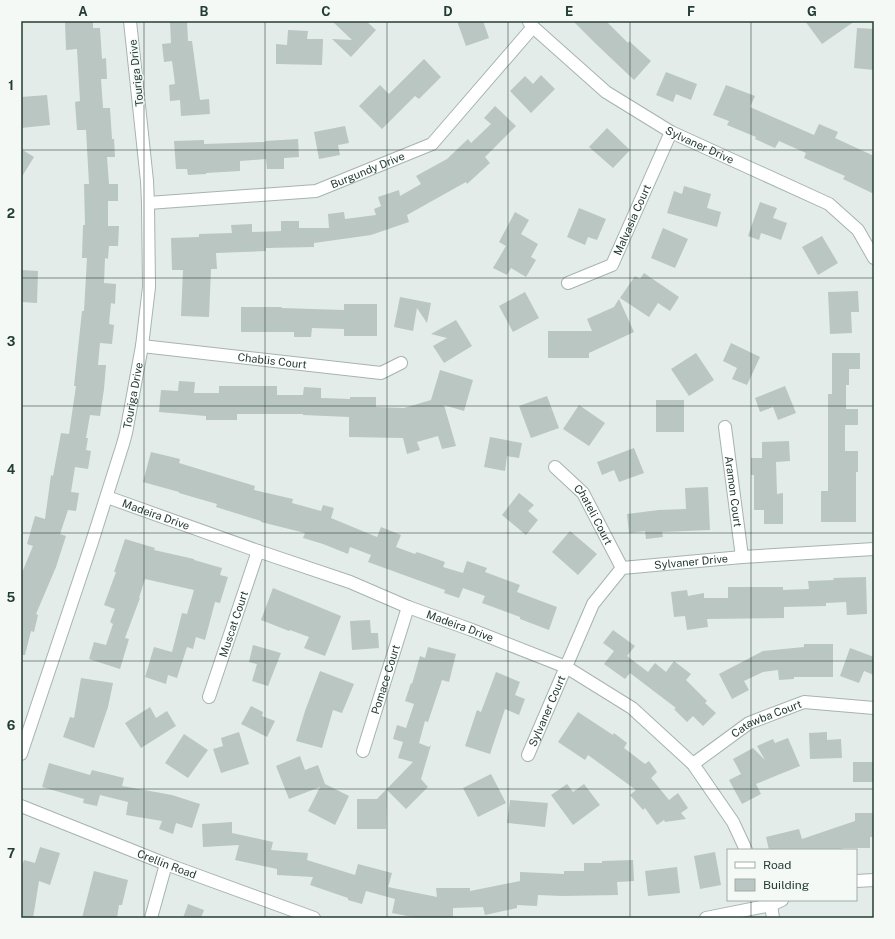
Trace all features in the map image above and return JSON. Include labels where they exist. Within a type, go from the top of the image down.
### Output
[{"type":"street","name":"Touriga Drive","points":[[21,754],[107,498],[126,433],[142,346],[149,288],[148,203],[130,21]]},
{"type":"street","name":"Burgundy Drive","points":[[148,203],[316,191],[432,144],[531,24]]},
{"type":"street","name":"Sylvaner Drive","points":[[531,24],[606,92],[672,132],[829,204],[858,230],[874,258]]},
{"type":"street","name":"Malvasia Court","points":[[568,283],[612,265],[672,132]]},
{"type":"street","name":"Chablis Court","points":[[142,346],[381,373],[401,363]]},
{"type":"street","name":"Aramon Court","points":[[725,427],[742,557]]},
{"type":"street","name":"Chateli Court","points":[[555,467],[583,494],[622,568]]},
{"type":"street","name":"Madeira Drive","points":[[107,498],[350,582],[408,607],[472,630],[566,667],[632,708],[693,764],[733,822],[746,849]]},
{"type":"street","name":"Sylvaner Drive","points":[[622,568],[742,557],[874,549]]},
{"type":"street","name":"Muscat Court","points":[[209,697],[258,551]]},
{"type":"street","points":[[566,667],[593,604],[622,568]]},
{"type":"street","name":"Pomace Court","points":[[363,751],[408,607]]},
{"type":"street","name":"Sylvaner Court","points":[[528,755],[566,667]]},
{"type":"street","name":"Catawba Court","points":[[693,764],[749,723],[804,702],[874,708]]},
{"type":"street","name":"Crellin Road","points":[[21,806],[166,864],[314,918]]},
{"type":"street","points":[[151,918],[166,864]]},
{"type":"street","points":[[857,881],[874,880]]},
{"type":"street","points":[[706,918],[774,902],[773,918]]},
{"type":"building","points":[[65,21],[93,21],[93,28],[100,28],[102,59],[106,58],[107,79],[101,79],[103,108],[110,108],[115,157],[107,157],[109,184],[118,184],[118,201],[108,201],[108,226],[119,226],[118,246],[109,246],[108,259],[105,258],[104,283],[116,284],[115,304],[111,303],[109,324],[114,325],[112,344],[100,343],[98,365],[106,365],[104,389],[100,416],[90,415],[86,438],[88,438],[86,450],[91,451],[88,469],[75,467],[71,492],[79,493],[76,511],[68,510],[60,534],[66,536],[56,567],[36,614],[38,615],[34,632],[31,631],[25,655],[21,655],[21,575],[33,546],[27,544],[35,516],[45,519],[51,475],[53,476],[61,433],[69,434],[76,386],[74,386],[82,311],[84,311],[87,258],[82,258],[83,225],[85,225],[84,184],[89,184],[86,130],[77,130],[75,102],[80,101],[77,49],[66,50]]},
{"type":"building","points":[[170,21],[187,21],[188,41],[192,41],[200,100],[209,99],[210,114],[181,116],[180,100],[170,101],[169,85],[175,84],[172,61],[164,62],[162,44],[171,43]]},
{"type":"building","points":[[332,21],[366,21],[376,30],[351,57],[332,39],[352,40]]},
{"type":"building","points":[[457,21],[483,21],[489,38],[466,46]]},
{"type":"building","points":[[573,21],[606,21],[628,43],[629,41],[651,61],[634,80]]},
{"type":"building","points":[[805,21],[855,21],[822,44]]},
{"type":"building","points":[[857,28],[874,29],[874,70],[854,68]]},
{"type":"building","points":[[288,30],[308,31],[307,39],[323,39],[322,65],[276,64],[276,44],[287,45]]},
{"type":"building","points":[[424,59],[441,77],[419,99],[415,96],[382,129],[359,106],[380,85],[389,94]]},
{"type":"building","points":[[666,72],[697,84],[691,100],[676,94],[673,102],[656,95]]},
{"type":"building","points":[[541,75],[555,89],[531,113],[510,91],[525,76],[533,84]]},
{"type":"building","points":[[726,85],[755,96],[750,107],[814,135],[819,124],[838,132],[835,138],[874,156],[874,194],[843,179],[845,176],[804,158],[806,153],[779,141],[775,148],[755,139],[756,137],[727,125],[729,121],[713,115]]},
{"type":"building","points":[[47,95],[50,125],[21,128],[21,97]]},
{"type":"building","points":[[495,106],[516,126],[485,157],[490,163],[467,184],[466,182],[407,215],[409,222],[371,235],[314,243],[314,247],[266,248],[266,251],[216,253],[217,269],[211,269],[209,317],[181,316],[183,270],[172,270],[171,238],[199,237],[199,234],[232,233],[231,225],[252,224],[252,232],[281,231],[281,221],[299,221],[299,228],[329,228],[328,214],[344,212],[345,219],[376,215],[374,209],[381,206],[378,197],[399,190],[400,196],[421,184],[416,176],[447,159],[468,139],[471,143],[491,124],[484,118]]},
{"type":"building","points":[[345,126],[349,143],[338,145],[340,155],[319,159],[314,132]]},
{"type":"building","points":[[607,128],[630,150],[613,168],[589,147]]},
{"type":"building","points":[[298,139],[299,157],[284,158],[284,169],[267,169],[266,159],[240,161],[240,171],[188,175],[187,169],[176,169],[174,141],[204,140],[204,144],[265,142]]},
{"type":"building","points":[[21,149],[34,157],[21,178]]},
{"type":"building","points":[[684,186],[711,194],[707,208],[721,212],[717,227],[667,213],[674,191],[682,194]]},
{"type":"building","points":[[760,202],[777,208],[773,218],[787,223],[781,240],[761,233],[759,240],[748,236]]},
{"type":"building","points":[[579,208],[606,219],[597,240],[588,237],[585,245],[567,237]]},
{"type":"building","points":[[515,212],[529,220],[521,234],[538,244],[531,257],[536,260],[526,277],[511,268],[507,275],[493,268],[506,246],[499,242]]},
{"type":"building","points":[[663,228],[688,239],[675,268],[651,258]]},
{"type":"building","points":[[822,236],[838,263],[818,275],[802,247]]},
{"type":"building","points":[[21,270],[38,271],[37,303],[21,302]]},
{"type":"building","points":[[644,273],[679,297],[670,311],[658,303],[649,317],[620,298],[635,276],[640,279]]},
{"type":"building","points":[[858,291],[859,312],[851,312],[852,333],[830,334],[828,292]]},
{"type":"building","points":[[525,292],[539,318],[513,332],[499,306]]},
{"type":"building","points":[[400,297],[431,303],[427,323],[417,308],[413,331],[394,327]]},
{"type":"building","points":[[619,299],[634,332],[589,353],[589,358],[548,358],[548,331],[592,331],[587,319],[614,307]]},
{"type":"building","points":[[344,304],[377,304],[377,336],[344,336],[344,329],[312,328],[311,337],[294,337],[294,332],[241,332],[241,307],[344,310]]},
{"type":"building","points":[[456,320],[472,346],[444,363],[433,346],[447,338],[431,334]]},
{"type":"building","points":[[731,343],[760,357],[747,385],[732,379],[737,368],[723,361]]},
{"type":"building","points":[[696,353],[714,380],[689,396],[671,369]]},
{"type":"building","points":[[832,353],[860,353],[860,369],[849,369],[849,385],[846,385],[846,409],[858,409],[858,425],[845,425],[845,451],[858,451],[858,472],[856,472],[856,522],[821,522],[821,491],[828,491],[828,394],[832,394]]},
{"type":"building","points":[[440,370],[473,380],[464,411],[444,405],[456,446],[442,449],[438,436],[417,442],[420,450],[407,454],[403,438],[349,437],[349,417],[303,414],[237,414],[237,420],[206,420],[206,416],[159,412],[161,390],[178,391],[179,381],[195,382],[194,393],[219,393],[219,386],[277,386],[277,395],[303,395],[304,387],[321,388],[321,398],[350,399],[350,397],[376,397],[376,407],[404,408],[431,400]]},
{"type":"building","points":[[785,386],[796,413],[778,420],[773,407],[760,412],[755,398]]},
{"type":"building","points":[[547,396],[559,428],[531,438],[519,406]]},
{"type":"building","points":[[656,400],[684,400],[684,432],[656,432]]},
{"type":"building","points":[[579,405],[605,423],[589,446],[563,429]]},
{"type":"building","points":[[490,437],[522,443],[519,458],[507,456],[505,471],[484,467]]},
{"type":"building","points":[[789,441],[790,461],[776,462],[777,494],[783,493],[783,524],[764,524],[764,510],[754,510],[754,475],[751,475],[751,458],[762,458],[762,442]]},
{"type":"building","points":[[634,448],[644,473],[619,482],[614,470],[602,475],[597,462]]},
{"type":"building","points":[[151,452],[180,459],[179,463],[255,486],[254,490],[293,499],[292,503],[321,511],[323,505],[334,508],[331,518],[377,537],[381,527],[401,535],[396,547],[415,554],[417,552],[445,562],[443,567],[463,573],[467,561],[487,568],[485,572],[520,585],[517,592],[557,607],[549,630],[520,619],[520,617],[482,603],[485,596],[463,588],[459,598],[444,593],[445,590],[368,562],[371,555],[350,547],[348,554],[303,538],[305,533],[261,522],[216,507],[217,504],[143,482]]},
{"type":"building","points":[[708,487],[710,530],[662,532],[663,537],[646,539],[645,531],[629,533],[627,514],[659,510],[686,509],[685,488]]},
{"type":"building","points":[[519,493],[534,505],[528,511],[538,520],[526,535],[502,515]]},
{"type":"building","points":[[570,531],[597,554],[578,575],[552,552]]},
{"type":"building","points":[[125,539],[155,548],[154,550],[194,559],[222,568],[220,575],[228,577],[220,603],[215,602],[205,640],[196,637],[193,649],[187,647],[177,678],[168,675],[166,684],[145,677],[154,647],[172,652],[182,613],[187,614],[194,590],[145,579],[140,598],[125,638],[129,639],[120,669],[89,659],[94,642],[106,645],[113,624],[110,622],[115,609],[104,605],[116,572],[114,572]]},
{"type":"building","points":[[866,577],[867,614],[847,615],[846,602],[826,603],[826,606],[784,607],[784,618],[707,619],[708,627],[687,630],[685,616],[674,617],[671,592],[687,590],[688,596],[704,593],[704,598],[728,598],[728,587],[783,587],[783,590],[809,589],[808,581],[834,580],[833,578]]},
{"type":"building","points":[[273,588],[341,616],[325,656],[304,648],[309,637],[261,620]]},
{"type":"building","points":[[370,620],[371,633],[378,633],[379,648],[352,650],[350,621]]},
{"type":"building","points":[[613,630],[635,646],[627,656],[648,672],[655,663],[666,672],[674,661],[691,674],[686,680],[707,701],[705,703],[716,713],[703,726],[693,716],[687,722],[674,709],[676,708],[630,673],[625,679],[604,664],[614,651],[603,643]]},
{"type":"building","points":[[804,644],[833,644],[833,677],[794,677],[794,679],[779,680],[778,670],[763,672],[744,681],[749,690],[732,699],[719,674],[763,651],[804,647]]},
{"type":"building","points":[[253,645],[281,653],[268,686],[252,681],[257,664],[249,662]]},
{"type":"building","points":[[428,647],[456,654],[449,682],[442,680],[428,722],[425,721],[419,743],[429,747],[431,745],[421,779],[428,787],[406,809],[387,790],[386,829],[357,829],[357,799],[377,799],[413,762],[398,758],[403,742],[393,739],[397,725],[406,728],[414,704],[405,701],[411,683],[412,684],[420,656],[425,658]]},
{"type":"building","points":[[850,648],[874,657],[874,675],[864,671],[859,683],[840,676]]},
{"type":"building","points":[[320,671],[354,684],[342,713],[333,710],[322,748],[296,741],[305,711]]},
{"type":"building","points":[[496,672],[520,682],[515,695],[525,699],[519,715],[505,709],[490,754],[465,746],[477,710],[481,712]]},
{"type":"building","points":[[81,678],[113,683],[108,707],[94,748],[63,737],[70,717],[74,718]]},
{"type":"building","points":[[251,706],[263,712],[262,716],[275,721],[267,737],[241,724]]},
{"type":"building","points":[[150,707],[156,718],[167,711],[176,726],[141,748],[125,723]]},
{"type":"building","points":[[578,712],[613,735],[614,733],[627,743],[624,748],[645,764],[649,761],[657,772],[651,778],[669,800],[678,793],[688,808],[681,813],[686,819],[665,822],[664,820],[657,825],[645,808],[643,810],[630,795],[636,790],[588,755],[585,760],[558,742]]},
{"type":"building","points":[[239,732],[249,764],[221,773],[213,749],[223,746],[221,738]]},
{"type":"building","points":[[827,732],[827,740],[841,739],[842,758],[810,759],[809,733]]},
{"type":"building","points":[[184,734],[208,750],[188,778],[165,763]]},
{"type":"building","points":[[788,738],[800,766],[756,784],[761,794],[742,804],[729,780],[741,774],[733,759],[753,748],[765,760],[757,746],[773,739],[775,743]]},
{"type":"building","points":[[300,756],[305,770],[318,765],[325,784],[349,796],[335,825],[308,811],[320,787],[289,799],[276,766]]},
{"type":"building","points":[[853,762],[874,762],[874,782],[853,782]]},
{"type":"building","points":[[49,763],[90,775],[92,770],[124,778],[122,786],[172,795],[200,804],[192,828],[176,823],[173,834],[159,829],[162,821],[126,815],[128,802],[100,795],[97,806],[83,803],[84,799],[42,787]]},
{"type":"building","points":[[491,774],[506,803],[478,817],[463,788]]},
{"type":"building","points":[[567,784],[573,792],[584,784],[600,805],[573,825],[551,795]]},
{"type":"building","points":[[510,800],[548,803],[545,827],[507,823]]},
{"type":"building","points":[[855,813],[874,813],[874,837],[870,837],[870,848],[769,849],[766,837],[799,829],[802,839],[855,821]]},
{"type":"building","points":[[232,822],[232,833],[273,842],[271,850],[308,853],[307,860],[355,875],[358,864],[392,873],[388,887],[437,897],[436,888],[470,888],[470,891],[520,881],[520,872],[564,874],[564,871],[584,871],[584,863],[602,863],[602,861],[633,860],[634,881],[617,882],[618,895],[538,895],[537,906],[517,905],[517,908],[485,915],[483,907],[453,908],[453,918],[418,918],[392,913],[395,899],[366,891],[362,904],[310,885],[313,877],[277,875],[277,869],[235,860],[239,845],[203,847],[202,824]]},
{"type":"building","points":[[40,847],[60,853],[50,885],[39,881],[33,918],[21,918],[21,869],[24,860],[35,863]]},
{"type":"building","points":[[715,852],[721,885],[700,889],[694,856]]},
{"type":"building","points":[[677,867],[680,893],[648,896],[645,871]]},
{"type":"building","points":[[94,871],[128,880],[122,905],[119,905],[117,918],[82,918]]},
{"type":"building","points":[[188,904],[204,910],[201,918],[183,918]]}]
